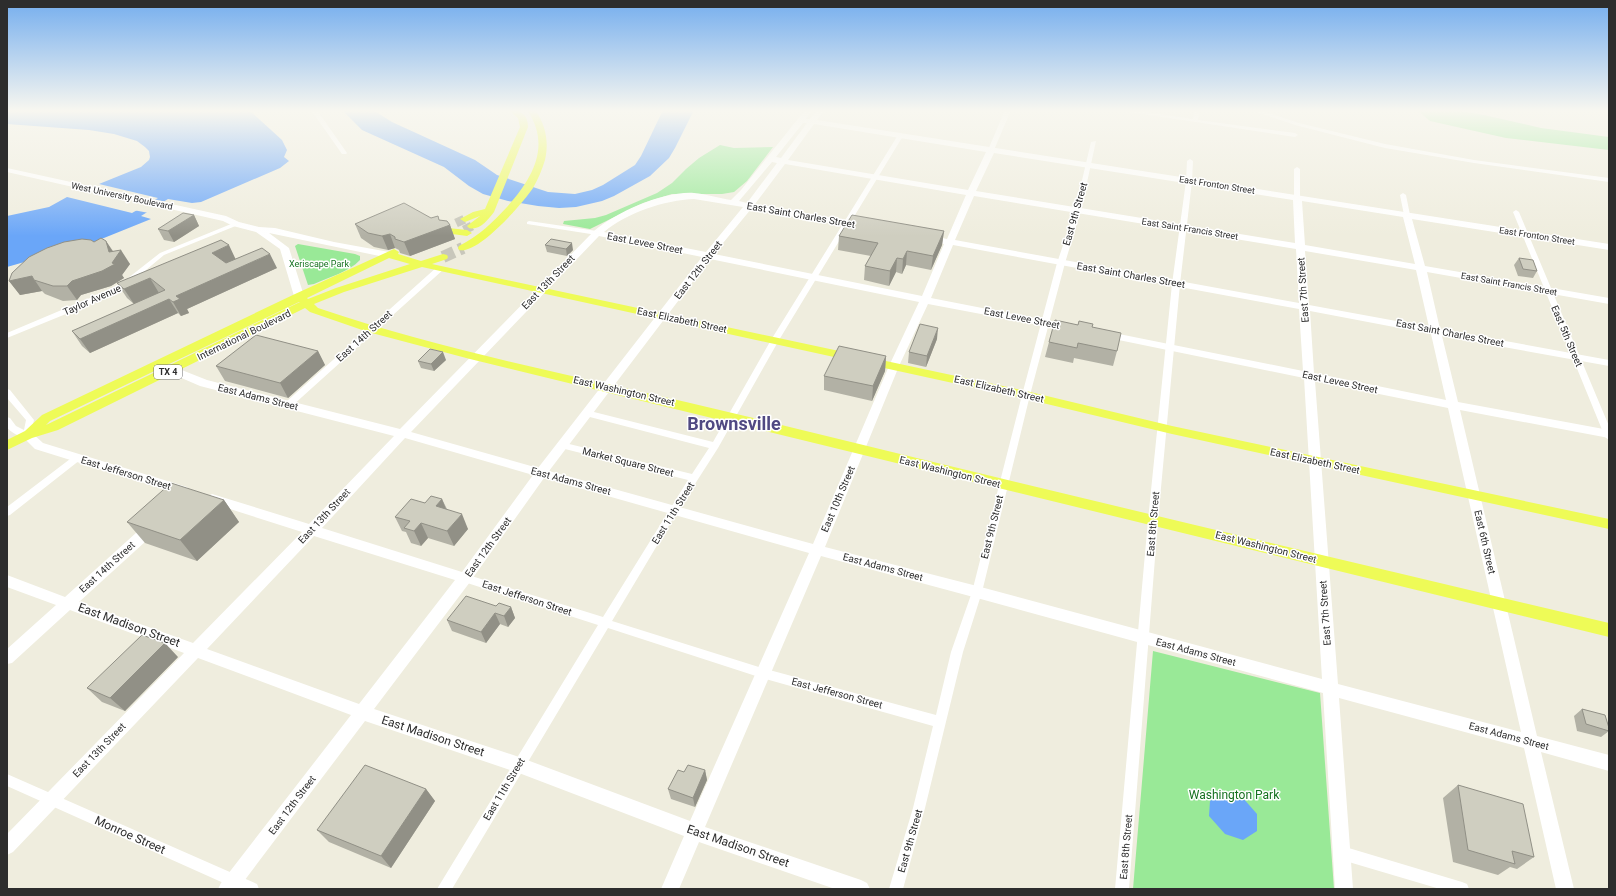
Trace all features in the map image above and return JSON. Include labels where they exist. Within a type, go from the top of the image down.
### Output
[{"type":"main road","points":[[489,212],[476,214],[466,226],[448,231],[486,222],[497,190],[514,152]]},
{"type":"main road","points":[[463,248],[480,239],[521,197],[532,181],[540,162],[542,152]]},
{"type":"main road","points":[[734,203],[776,152]]},
{"type":"main road","name":"East 12th Street","points":[[230,885],[465,578],[561,445],[790,152]]},
{"type":"main road","name":"East 10th Street","points":[[670,889],[693,831],[816,550],[894,366],[925,300],[971,192],[990,152]]},
{"type":"main road","name":"East Fronton Street","points":[[1003,152],[1609,247]]},
{"type":"main road","name":"East Saint Francis Street","points":[[770,159],[1184,229],[1300,247],[1609,301]]},
{"type":"main road","name":"West University Boulevard","points":[[7,170],[226,219],[236,224],[259,230],[275,231],[334,245],[391,253]]},
{"type":"main road","name":"West University Boulevard","points":[[7,178],[215,224],[236,224]]},
{"type":"main road","name":"East Saint Charles Street","points":[[653,203],[676,197],[694,196],[876,229]]},
{"type":"main road","name":"East 7th Street","points":[[1297,198],[1344,889]]},
{"type":"main road","name":"East 13th Street","points":[[7,846],[597,233],[608,224],[653,203]]},
{"type":"main road","name":"East 6th Street","points":[[1408,215],[1565,889]]},
{"type":"main road","name":"West University Boulevard","points":[[259,230],[284,248]]},
{"type":"main road","name":"East Levee Street","points":[[597,233],[925,300],[1608,435]]},
{"type":"main road","name":"East Saint Charles Street","points":[[914,236],[1609,363]]},
{"type":"main road","points":[[303,300],[284,248],[292,241],[306,238]]},
{"type":"main road","name":"East Elizabeth Street","points":[[391,253],[440,269],[775,340],[1026,395],[1163,428],[1609,524]]},
{"type":"main road","name":"International Boulevard","points":[[7,445],[27,435],[54,427],[172,370],[391,253]]},
{"type":"main road","name":"International Boulevard","points":[[27,435],[46,418],[303,300],[443,257]]},
{"type":"main road","name":"East Washington Street","points":[[303,300],[314,310],[372,330],[1003,485],[1609,630]]},
{"type":"main road","name":"East Adams Street","points":[[160,365],[204,383],[379,427],[816,550],[1609,763]]},
{"type":"main road","points":[[379,427],[381,431],[393,440],[394,444]]},
{"type":"main road","name":"East Jefferson Street","points":[[27,435],[39,446],[465,578]]},
{"type":"main road","points":[[177,504],[190,493]]},
{"type":"main road","name":"East 14th Street","points":[[7,658],[161,519]]},
{"type":"main road","name":"East Madison Street","points":[[7,581],[68,602],[362,712],[519,765],[693,831],[861,889]]},
{"type":"street","name":"East 11th Street","points":[[444,889],[674,509],[715,446],[775,340],[890,152]]},
{"type":"street","name":"East 9th Street","points":[[896,889],[919,808],[957,652],[976,592],[1061,262],[1078,210],[1091,152]]},
{"type":"street","points":[[1424,152],[1481,162],[1609,180]]},
{"type":"street","name":"East 8th Street","points":[[1122,889],[1153,520],[1171,348],[1176,284],[1190,181],[1190,161]]},
{"type":"street","name":"East 7th Street","points":[[1297,169],[1297,198]]},
{"type":"street","name":"East 6th Street","points":[[1403,195],[1408,215]]},
{"type":"street","name":"East 5th Street","points":[[1516,212],[1608,435]]},
{"type":"street","name":"East Levee Street","points":[[529,223],[597,233]]},
{"type":"street","name":"Taylor Avenue","points":[[7,336],[112,292],[128,282],[152,260],[162,254],[236,224]]},
{"type":"street","name":"East 14th Street","points":[[289,404],[440,269]]},
{"type":"street","points":[[7,392],[30,420],[27,435],[13,428],[7,420]]},
{"type":"street","points":[[586,413],[715,446]]},
{"type":"street","name":"Market Square Street","points":[[561,445],[694,478]]},
{"type":"street","points":[[7,512],[76,458]]},
{"type":"street","name":"East Jefferson Street","points":[[465,578],[762,673],[940,722]]},
{"type":"street","name":"Monroe Street","points":[[7,780],[52,799],[230,885],[252,889]]},
{"type":"street","points":[[1342,853],[1462,889]]},
{"type":"green space","points":[[709,152],[769,152],[747,181],[734,192],[722,194],[672,194],[643,203],[590,229],[563,224],[564,221],[595,218],[606,215],[657,193],[672,183],[699,158]]},
{"type":"green space","name":"Xeriscape Park","points":[[298,244],[355,254],[360,256],[360,260],[345,271],[308,285],[295,246]]},
{"type":"green space","name":"Washington Park","points":[[1153,651],[1320,693],[1334,889],[1133,889]]},
{"type":"water","points":[[149,152],[286,152],[284,157],[289,161],[280,168],[201,202],[192,203],[168,199],[141,216],[151,219],[94,242],[7,267],[7,216],[49,207],[67,197],[132,213],[158,198],[99,184],[141,167],[149,160]]},
{"type":"water","points":[[410,152],[457,152],[475,160],[497,175],[548,192],[575,194],[592,190],[603,185],[635,165],[643,152],[673,152],[669,158],[650,176],[614,196],[602,201],[576,207],[559,208],[538,206],[508,201],[483,194],[469,186],[444,167]]},
{"type":"water","points":[[1223,791],[1243,798],[1257,814],[1257,831],[1243,840],[1225,834],[1209,816],[1210,801]]},
{"type":"pier","points":[[153,199],[167,202],[149,213],[133,210]]},
{"type":"building","points":[[404,203],[431,218],[438,216],[439,220],[447,221],[450,225],[404,242],[395,239],[395,237],[390,234],[382,236],[368,233],[355,224]]},
{"type":"building","points":[[183,213],[194,215],[168,231],[158,229]]},
{"type":"building","points":[[852,215],[944,231],[933,256],[907,251],[903,259],[897,258],[890,271],[865,266],[878,243],[839,236]]},
{"type":"building","points":[[101,238],[106,241],[109,252],[121,250],[112,263],[115,264],[102,271],[72,281],[67,286],[53,286],[34,280],[32,276],[9,281],[12,273],[29,257],[47,248],[64,242],[82,239],[91,240],[94,242]]},
{"type":"building","points":[[551,239],[572,243],[566,249],[545,245]]},
{"type":"building","points":[[221,240],[229,245],[212,253],[226,263],[262,248],[270,254],[176,296],[180,299],[173,302],[169,299],[80,339],[72,331],[165,290],[150,278],[124,289],[117,283]]},
{"type":"building","points":[[1519,258],[1533,260],[1537,271],[1523,269]]},
{"type":"building","points":[[1055,320],[1078,325],[1079,321],[1093,324],[1092,327],[1121,333],[1117,351],[1078,343],[1077,348],[1049,342]]},
{"type":"building","points":[[920,324],[938,328],[927,356],[909,352]]},
{"type":"building","points":[[256,335],[318,351],[280,383],[216,366]]},
{"type":"building","points":[[839,346],[886,356],[873,386],[824,376]]},
{"type":"building","points":[[430,349],[443,352],[431,364],[418,361]]},
{"type":"building","points":[[171,483],[224,500],[180,540],[127,522]]},
{"type":"building","points":[[431,496],[442,499],[436,506],[462,514],[447,531],[421,523],[414,531],[404,528],[410,521],[395,517],[411,499],[425,503]]},
{"type":"building","points":[[466,596],[496,606],[499,603],[511,607],[504,616],[495,613],[481,632],[447,620]]},
{"type":"building","points":[[142,635],[165,643],[110,698],[87,688]]},
{"type":"building","points":[[1582,709],[1605,715],[1609,731],[1586,724]]},
{"type":"building","points":[[365,765],[426,789],[381,856],[317,830]]},
{"type":"building","points":[[688,765],[705,770],[693,798],[668,789],[678,770],[684,772]]},
{"type":"building","points":[[1458,785],[1523,804],[1534,857],[1512,851],[1515,864],[1468,850]]},
{"type":"tunnel","points":[[456,223],[465,219]]},
{"type":"tunnel","points":[[464,230],[472,226]]},
{"type":"tunnel","points":[[443,257],[463,248]]},
{"type":"district","name":"Brownsville","points":[[734,423]]}]
